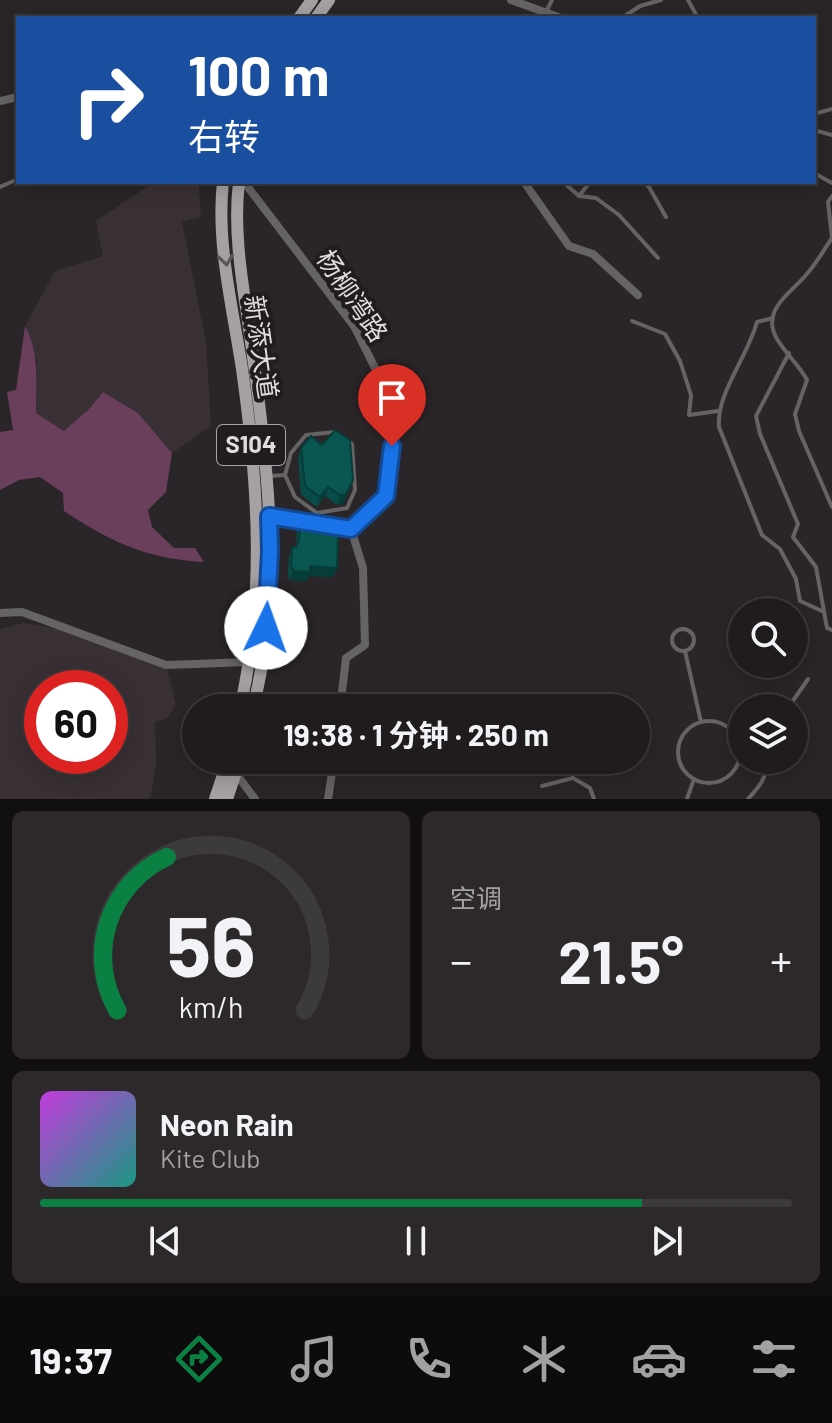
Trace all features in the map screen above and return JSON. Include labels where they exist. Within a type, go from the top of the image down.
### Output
[{"type":"main road","name":"新添大道","points":[[223,184],[224,245],[255,478],[258,552],[253,627],[242,694]]},
{"type":"main road","name":"新添大道","points":[[241,184],[238,243],[268,476],[270,551],[266,628],[255,694]]},
{"type":"main road","points":[[215,799],[228,774]]},
{"type":"main road","points":[[227,799],[230,774]]},
{"type":"street","points":[[511,0],[555,16]]},
{"type":"street","name":"杨柳湾路","points":[[243,184],[354,326],[384,386],[386,429],[392,446],[386,496],[351,529]]},
{"type":"street","points":[[525,184],[569,246],[593,254],[638,295]]},
{"type":"street","points":[[269,516],[351,529],[363,568],[365,645],[346,658],[342,694]]},
{"type":"street","points":[[0,613],[22,612],[166,665],[248,662]]},
{"type":"street","points":[[234,774],[255,799]]},
{"type":"street","points":[[328,799],[332,774]]},
{"type":"lane","points":[[546,13],[552,0]]},
{"type":"lane","points":[[625,16],[640,6],[661,0]]},
{"type":"lane","points":[[565,184],[579,196],[596,198],[619,215],[658,258]]},
{"type":"lane","points":[[579,196],[588,184]]},
{"type":"lane","points":[[645,184],[666,217]]},
{"type":"lane","points":[[832,196],[828,202],[832,238],[806,276],[779,300],[773,318],[775,337],[807,380],[795,414],[799,431],[832,507]]},
{"type":"lane","points":[[773,318],[757,322],[752,343],[718,411],[719,427],[762,535],[780,549],[796,579],[800,601],[824,612]]},
{"type":"lane","points":[[632,321],[665,334],[680,361],[691,395],[689,415],[718,411]]},
{"type":"lane","points":[[789,353],[756,416],[760,434],[798,524],[793,537],[816,567],[827,628],[832,630]]},
{"type":"lane","points":[[336,432],[352,444],[355,490],[347,508],[317,513],[295,497],[285,475],[291,453],[306,435],[336,432]]},
{"type":"lane","points":[[268,476],[285,475]]},
{"type":"lane","points":[[680,630],[690,632],[694,638],[691,648],[685,651],[675,648],[672,641],[674,634],[680,630]]},
{"type":"lane","points":[[685,651],[701,722]]},
{"type":"lane","points":[[798,694],[808,679]]},
{"type":"lane","points":[[728,729],[716,721],[701,722],[688,729],[678,746],[681,765],[694,779],[715,782],[725,779],[729,774]]},
{"type":"lane","points":[[748,799],[761,784],[764,774]]},
{"type":"lane","points":[[542,786],[573,778],[590,788],[594,799]]},
{"type":"lane","points":[[687,799],[694,779]]},
{"type":"shaded area","points":[[151,184],[212,184],[199,186],[201,217],[182,222],[206,342],[211,426],[172,453],[138,413],[103,392],[64,431],[36,413],[37,362],[25,326],[55,271],[103,256],[96,221]]},
{"type":"shaded area","points":[[25,326],[35,358],[36,413],[64,431],[103,392],[138,413],[172,453],[166,492],[148,510],[152,527],[174,548],[195,548],[204,562],[147,553],[98,532],[64,511],[63,493],[40,477],[19,480],[0,490],[0,432],[13,430],[7,392],[16,390]]},
{"type":"shaded area","points":[[23,623],[62,629],[167,669],[176,705],[167,718],[155,722],[156,764],[148,799],[0,799],[0,629]]},
{"type":"building","points":[[335,430],[350,440],[353,480],[346,494],[340,495],[328,487],[320,497],[305,486],[301,448],[311,436],[322,445]]},
{"type":"building","points":[[300,518],[328,522],[328,533],[338,534],[337,568],[310,566],[310,572],[293,571],[292,547],[296,547],[299,540]]},
{"type":"route","points":[[266,628],[269,516],[351,529],[386,496],[392,446]]}]
